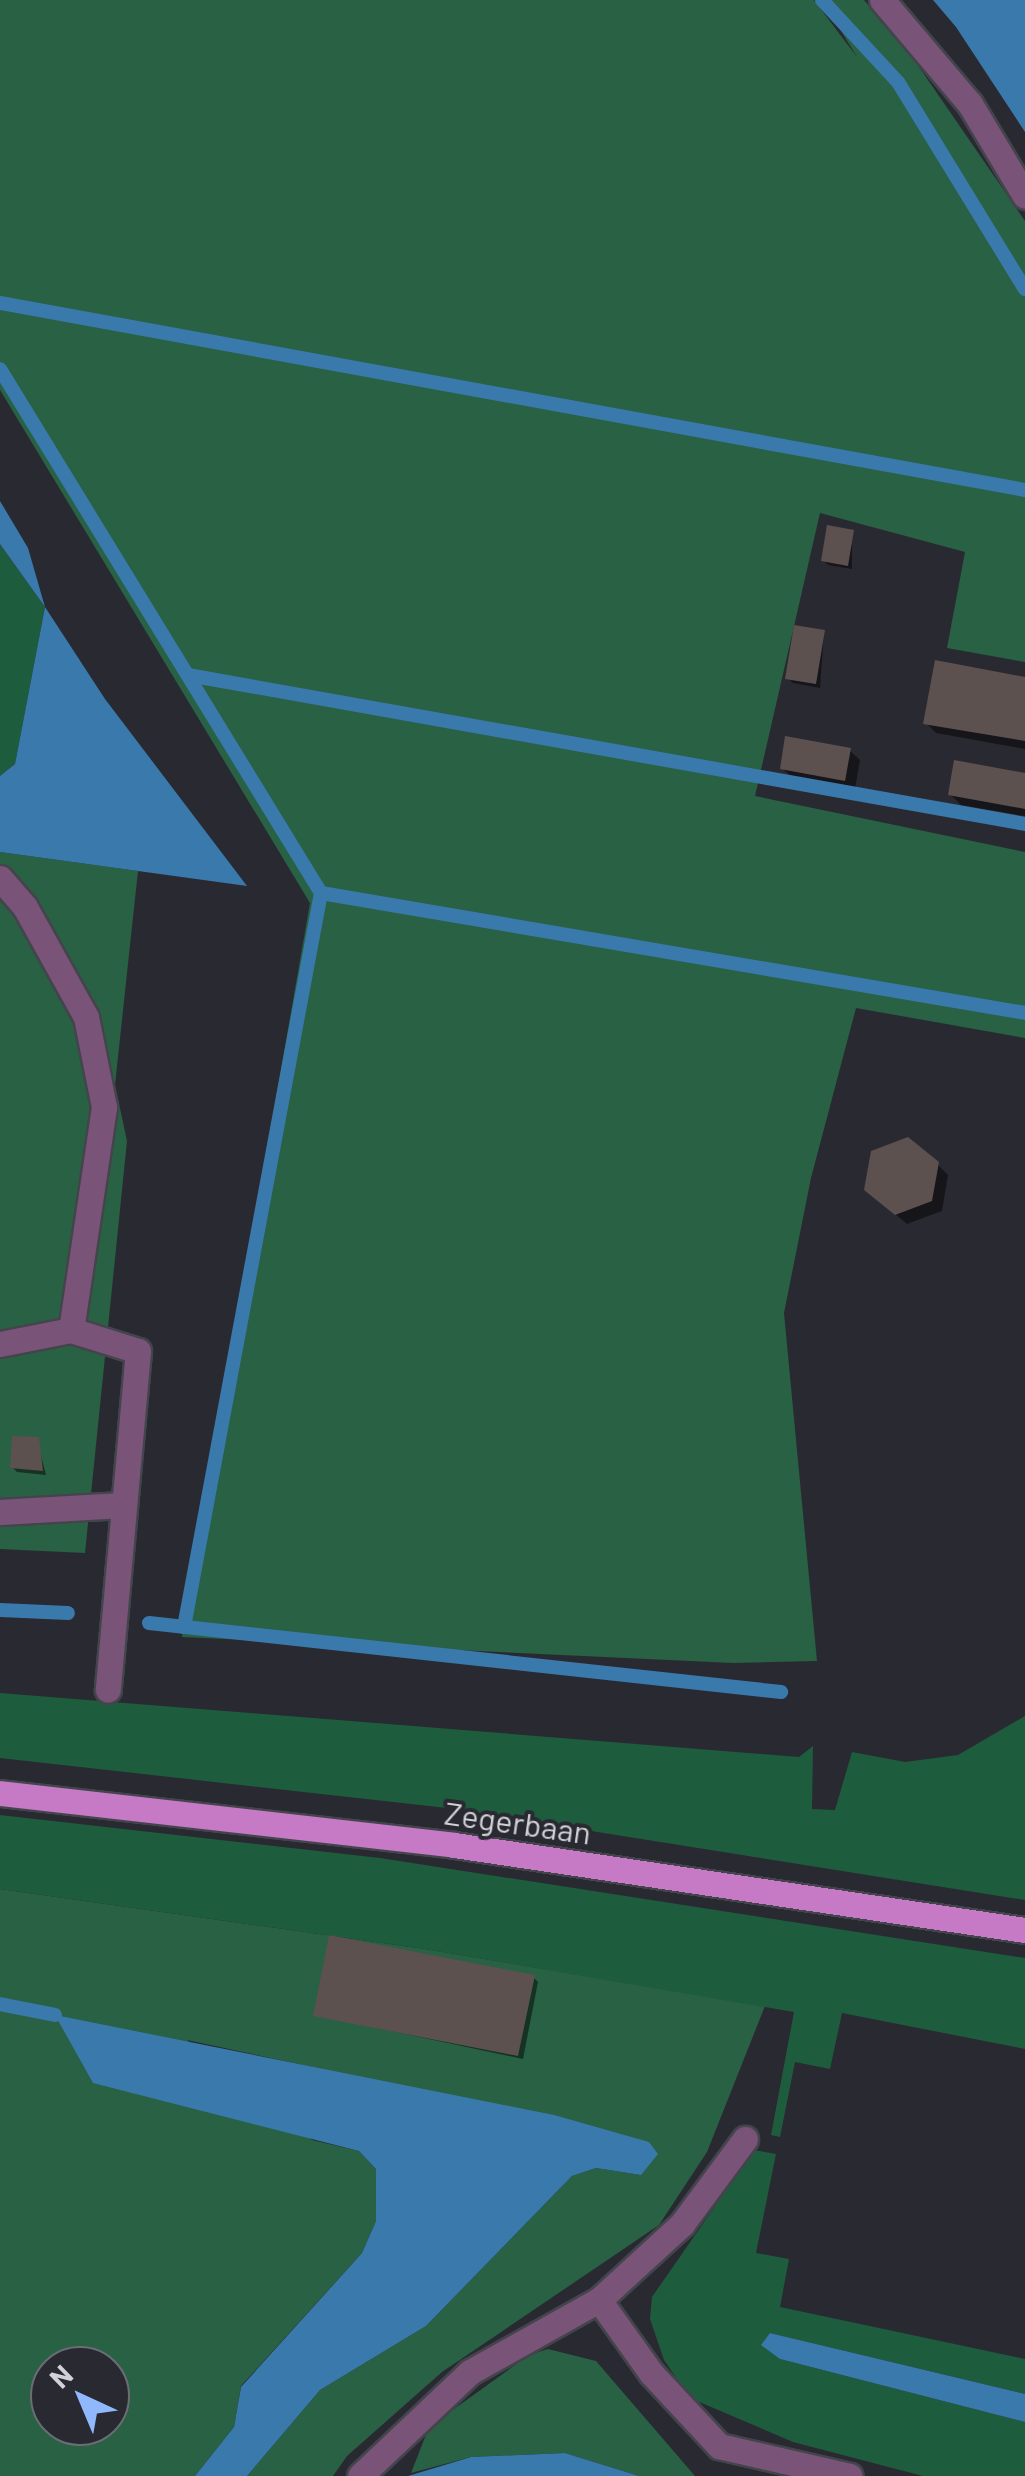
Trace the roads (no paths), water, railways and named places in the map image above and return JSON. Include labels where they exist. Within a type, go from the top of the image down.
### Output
[{"type":"main road","name":"Zegerbaan","points":[[0,1793],[454,1845],[1025,1930]]},
{"type":"street","points":[[882,0],[970,104],[1025,196]]},
{"type":"street","points":[[0,878],[25,907],[86,1017],[104,1107],[72,1330]]},
{"type":"street","points":[[0,1344],[72,1330],[138,1351],[108,1690]]},
{"type":"street","points":[[0,1512],[123,1505]]},
{"type":"street","points":[[360,2476],[470,2372],[599,2300],[682,2224],[745,2139]]},
{"type":"street","points":[[599,2300],[651,2373],[719,2446],[850,2476]]},
{"type":"water","points":[[933,0],[1025,0],[1025,132],[956,27]]},
{"type":"water","points":[[0,501],[28,548],[45,607],[0,544]]},
{"type":"water","points":[[45,607],[105,699],[247,886],[0,852],[0,776],[15,764]]},
{"type":"water","points":[[55,2015],[554,2115],[649,2142],[658,2154],[641,2175],[596,2168],[572,2176],[426,2326],[320,2390],[247,2476],[195,2476],[234,2427],[241,2387],[362,2253],[376,2221],[376,2169],[359,2151],[93,2083]]},
{"type":"water","points":[[770,2333],[1025,2394],[1025,2422],[780,2359],[761,2345]]},
{"type":"water","points":[[565,2453],[639,2476],[408,2476],[471,2457]]},
{"type":"waterway","points":[[822,0],[898,82],[1025,289]]},
{"type":"waterway","points":[[0,303],[1025,490]]},
{"type":"waterway","points":[[0,369],[321,893]]},
{"type":"waterway","points":[[188,675],[1025,824]]},
{"type":"waterway","points":[[184,1627],[321,893],[1025,1013]]},
{"type":"waterway","points":[[0,1610],[68,1613]]},
{"type":"waterway","points":[[149,1623],[781,1692]]},
{"type":"waterway","points":[[0,2004],[55,2015]]}]
